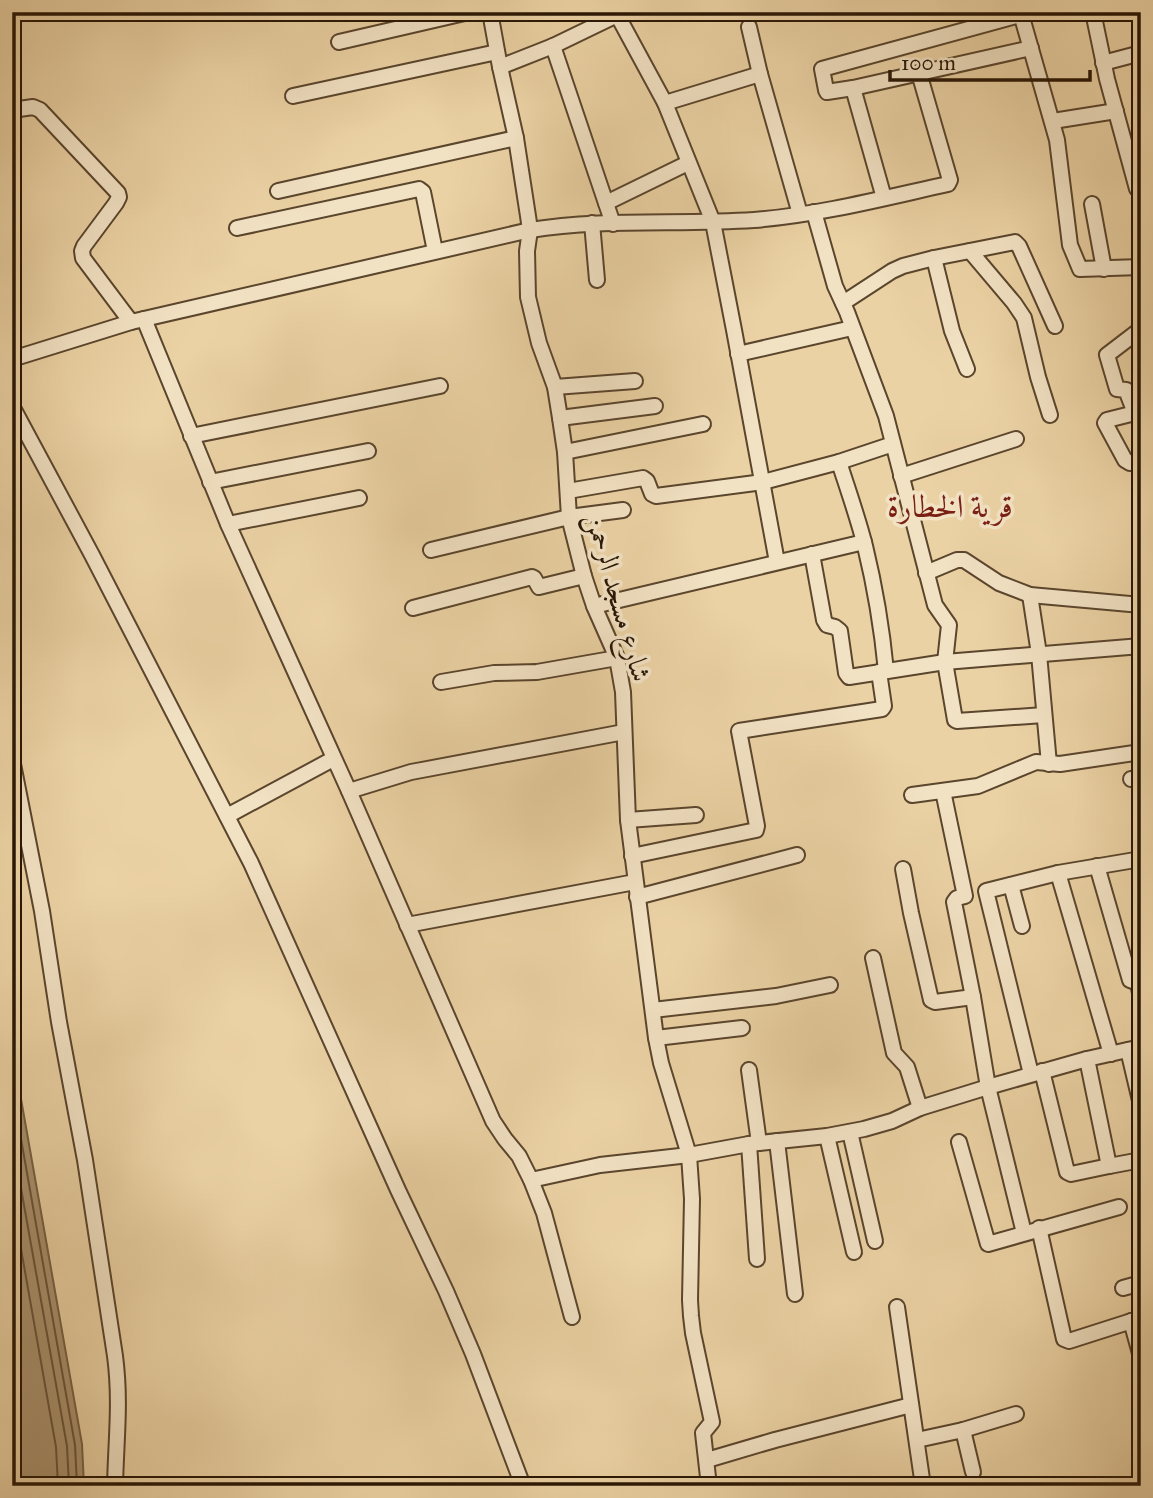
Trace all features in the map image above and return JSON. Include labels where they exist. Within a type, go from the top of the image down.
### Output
[{"type":"street","points":[[339,41],[469,12]]},
{"type":"street","name":"شارع مسجد الرحمن","points":[[490,12],[499,67],[516,138],[530,230],[527,251],[528,297],[539,343],[555,387],[561,418],[569,517],[594,606],[617,658],[623,692],[628,820],[656,1038],[689,1155],[692,1199],[691,1316],[712,1422],[703,1433],[706,1460]]},
{"type":"street","points":[[1093,12],[1103,63],[1136,189]]},
{"type":"street","points":[[1031,48],[828,92],[822,69],[1025,13],[1031,48],[1053,121],[1073,254],[1080,269],[1141,267]]},
{"type":"street","points":[[499,67],[617,17],[665,103],[713,222],[777,562]]},
{"type":"street","points":[[749,27],[760,74],[807,213],[878,395],[935,605],[949,625],[945,662],[955,721],[1044,715]]},
{"type":"street","points":[[553,46],[613,224]]},
{"type":"street","points":[[293,96],[497,52]]},
{"type":"street","points":[[1103,63],[1141,53]]},
{"type":"street","points":[[12,359],[138,320],[530,230],[592,223],[713,222],[807,213],[948,184],[950,181],[919,73]]},
{"type":"street","points":[[665,103],[760,74]]},
{"type":"street","points":[[853,88],[884,198]]},
{"type":"street","points":[[12,110],[33,107],[40,110],[118,193],[116,202],[84,246],[83,258],[138,320],[493,1121],[519,1156],[531,1180],[544,1213],[572,1317]]},
{"type":"street","points":[[1053,121],[1116,111]]},
{"type":"street","points":[[278,191],[516,138]]},
{"type":"street","points":[[606,203],[688,163]]},
{"type":"street","points":[[237,228],[419,189],[424,194],[435,251]]},
{"type":"street","points":[[1092,204],[1104,269]]},
{"type":"street","points":[[592,223],[597,280]]},
{"type":"street","points":[[843,303],[892,271],[915,262],[1016,242],[1055,326]]},
{"type":"street","points":[[970,251],[1024,318],[1050,415]]},
{"type":"street","points":[[934,258],[952,331],[967,369]]},
{"type":"street","points":[[738,354],[852,328]]},
{"type":"street","points":[[1141,329],[1107,355],[1117,388],[1126,390],[1135,413],[1107,420],[1105,423],[1125,460],[1130,463],[1141,462]]},
{"type":"street","points":[[555,387],[635,381]]},
{"type":"street","points":[[191,436],[440,386]]},
{"type":"street","points":[[12,406],[92,555],[262,888],[398,1191],[446,1291],[523,1486]]},
{"type":"street","points":[[561,418],[655,406]]},
{"type":"street","points":[[565,452],[703,424]]},
{"type":"street","points":[[901,476],[1016,439]]},
{"type":"street","points":[[568,491],[643,478],[656,496],[763,482],[839,462],[893,444]]},
{"type":"street","points":[[210,482],[368,451]]},
{"type":"street","points":[[632,856],[756,830],[739,731],[882,709],[884,706],[877,604],[864,542],[839,462]]},
{"type":"street","points":[[228,524],[359,498]]},
{"type":"street","points":[[431,550],[569,517],[623,510]]},
{"type":"street","points":[[594,606],[864,542]]},
{"type":"street","points":[[812,554],[824,621],[840,632],[849,677],[945,662],[1141,646]]},
{"type":"street","points":[[926,573],[957,560],[964,560],[999,583],[1030,595],[1141,605]]},
{"type":"street","points":[[413,608],[533,577],[540,587],[584,576]]},
{"type":"street","points":[[1030,595],[1040,654],[1049,764]]},
{"type":"street","points":[[441,682],[494,673],[537,672],[617,658]]},
{"type":"street","points":[[349,791],[411,772],[624,732]]},
{"type":"street","points":[[912,795],[978,786],[1036,762],[1060,764],[1141,752]]},
{"type":"street","points":[[12,759],[42,911],[59,1023],[85,1160],[115,1356],[119,1385],[115,1486]]},
{"type":"street","points":[[227,816],[333,759]]},
{"type":"street","points":[[943,791],[965,895]]},
{"type":"street","points":[[628,820],[696,815]]},
{"type":"street","points":[[407,925],[721,876],[797,855]]},
{"type":"street","points":[[1024,1233],[988,1087],[954,902],[965,895],[1058,873],[1141,859]]},
{"type":"street","points":[[1097,866],[1130,980],[1138,983],[1141,998]]},
{"type":"street","points":[[903,869],[931,1000],[936,1002],[973,997]]},
{"type":"street","points":[[1058,873],[1111,1054]]},
{"type":"street","points":[[1011,885],[1022,926]]},
{"type":"street","points":[[986,891],[1067,1172],[1071,1174],[1141,1160]]},
{"type":"street","points":[[873,958],[894,1053],[906,1067],[920,1108]]},
{"type":"street","points":[[653,1010],[776,996],[830,985]]},
{"type":"street","points":[[656,1038],[742,1028]]},
{"type":"street","points":[[531,1180],[600,1165],[850,1132],[879,1125],[920,1108],[988,1087],[1087,1059],[1134,1049],[1141,1105]]},
{"type":"street","points":[[1087,1059],[1109,1166]]},
{"type":"street","points":[[749,1069],[757,1259]]},
{"type":"street","points":[[850,1132],[875,1241]]},
{"type":"street","points":[[827,1136],[854,1252]]},
{"type":"street","points":[[778,1141],[796,1294]]},
{"type":"street","points":[[959,1142],[989,1244],[1119,1207]]},
{"type":"street","points":[[1039,1228],[1064,1339],[1069,1341],[1136,1319],[1141,1357]]},
{"type":"street","points":[[1123,1288],[1141,1283]]},
{"type":"street","points":[[897,1307],[923,1486]]},
{"type":"street","points":[[709,1486],[706,1460],[911,1405]]},
{"type":"street","points":[[917,1440],[1016,1414]]},
{"type":"street","points":[[963,1430],[973,1472]]},
{"type":"water","points":[[12,1048],[82,1444],[84,1486],[12,1486]]},
{"type":"district","name":"قرية الخطارة","points":[[950,506]]}]
